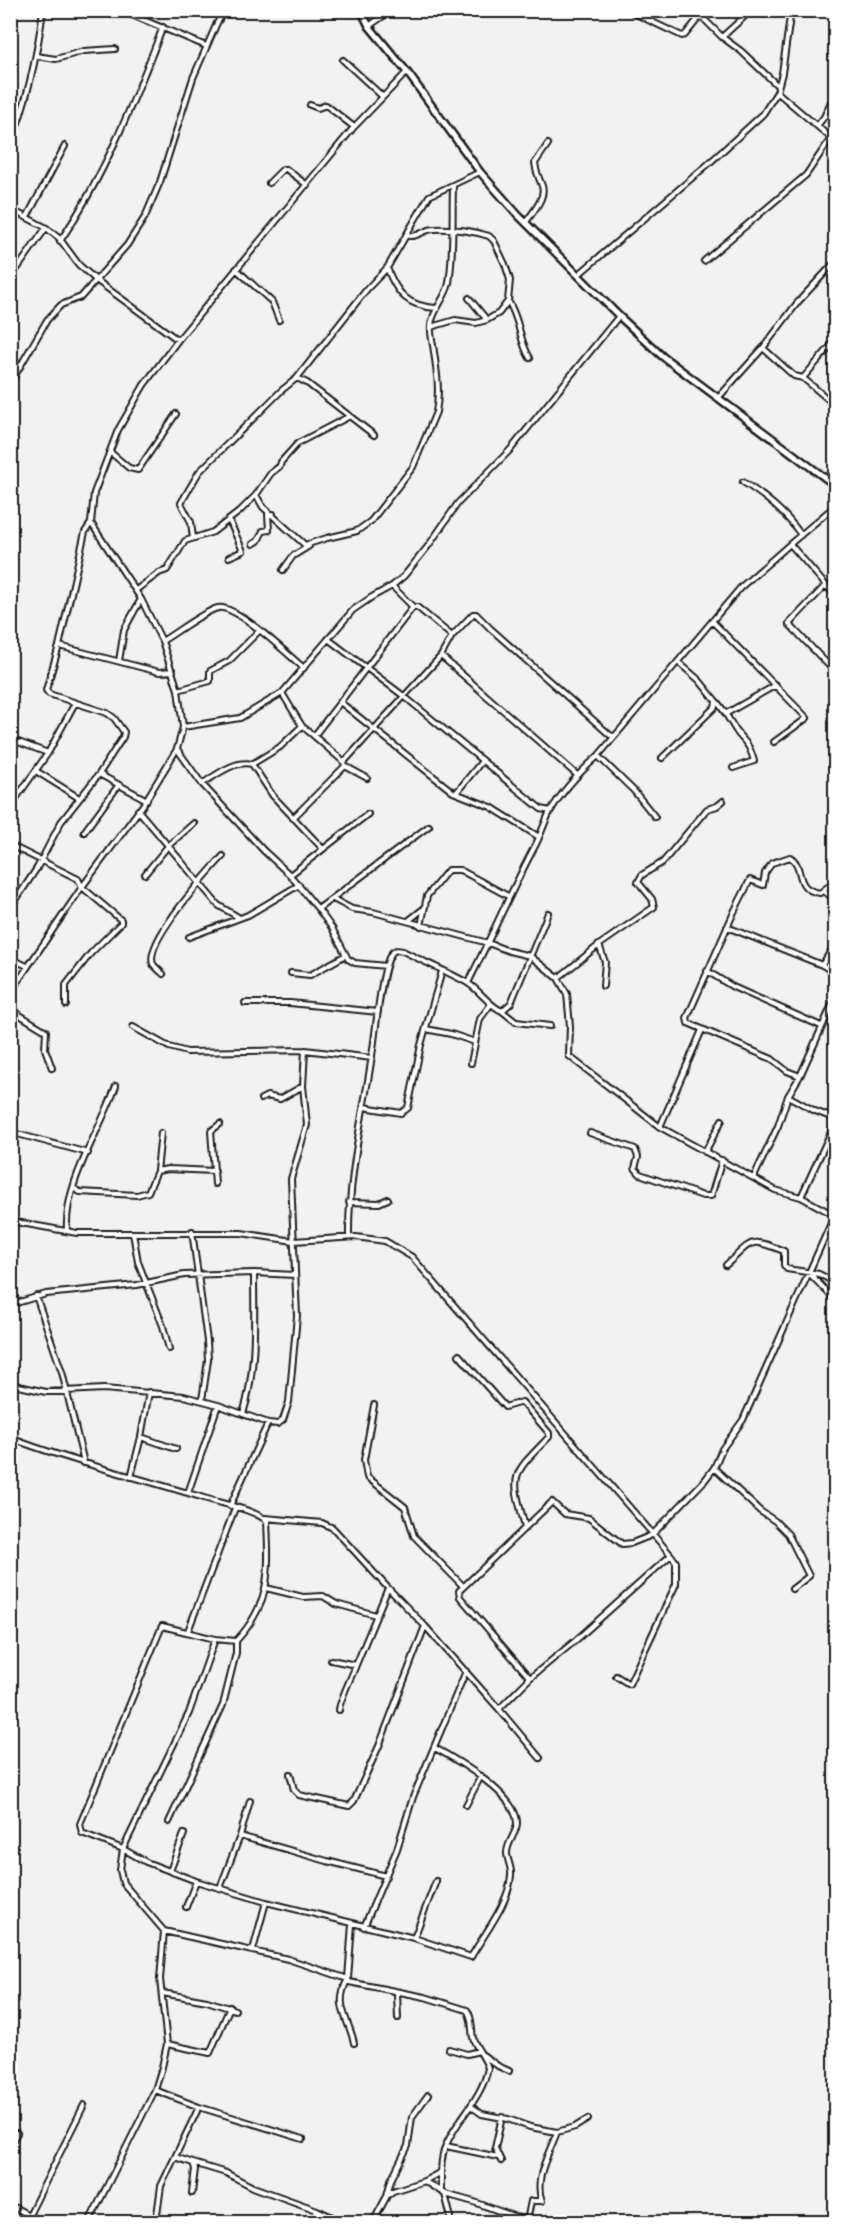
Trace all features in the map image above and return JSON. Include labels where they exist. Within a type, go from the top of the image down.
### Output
[{"type":"main road","points":[[361,10],[369,26],[407,72],[480,172],[578,275],[662,356],[836,486]]},
{"type":"street","points":[[10,145],[24,107],[36,56],[43,10]]},
{"type":"street","points":[[120,10],[206,46]]},
{"type":"street","points":[[10,384],[47,320],[61,305],[81,297],[127,245],[145,217],[160,182],[193,78],[206,46],[225,10]]},
{"type":"street","points":[[369,26],[392,10]]},
{"type":"street","points":[[627,10],[682,36],[698,19],[703,18],[778,86]]},
{"type":"street","points":[[641,17],[644,10]]},
{"type":"street","points":[[722,37],[745,16],[748,10]]},
{"type":"street","points":[[578,275],[706,166],[755,121],[772,102],[777,92],[785,60],[791,10]]},
{"type":"street","points":[[60,241],[80,213],[110,152],[163,27]]},
{"type":"street","points":[[36,56],[56,59],[84,51],[115,49]]},
{"type":"street","points":[[343,60],[382,96]]},
{"type":"street","points":[[10,909],[41,860],[61,822],[99,774],[123,737],[124,732],[114,718],[107,713],[47,693],[85,532],[91,523],[94,493],[118,430],[131,405],[178,340],[354,127],[407,72]]},
{"type":"street","points":[[817,126],[824,117],[836,91]]},
{"type":"street","points":[[704,261],[806,175],[833,138],[777,92]]},
{"type":"street","points":[[310,105],[318,108],[326,105],[354,127]]},
{"type":"street","points":[[526,222],[543,195],[543,187],[536,176],[535,163],[548,144]]},
{"type":"street","points":[[27,217],[65,146]]},
{"type":"street","points":[[269,183],[283,169],[286,169],[307,185]]},
{"type":"street","points":[[193,538],[191,522],[181,503],[199,472],[271,400],[297,378],[367,289],[387,268],[429,196],[480,172]]},
{"type":"street","points":[[283,570],[293,556],[312,544],[364,528],[381,510],[413,466],[438,404],[431,327],[436,308],[449,285],[453,251],[453,185]]},
{"type":"street","points":[[10,209],[46,228],[79,265],[96,280],[178,340]]},
{"type":"street","points":[[10,279],[46,228]]},
{"type":"street","points":[[406,235],[414,237],[430,229],[452,230],[486,234],[494,241],[509,277],[508,302],[517,319],[530,358]]},
{"type":"street","points":[[718,399],[763,348],[798,302],[836,261]]},
{"type":"street","points":[[387,268],[397,289],[408,301],[419,307],[436,308]]},
{"type":"street","points":[[236,269],[272,302],[279,320]]},
{"type":"street","points":[[469,298],[487,320]]},
{"type":"street","points":[[431,327],[455,320],[476,323],[487,320],[499,313],[508,302]]},
{"type":"street","points":[[183,727],[240,718],[282,693],[362,603],[392,586],[418,559],[458,503],[512,449],[619,316]]},
{"type":"street","points":[[803,378],[836,340]]},
{"type":"street","points":[[763,348],[794,376],[803,378],[836,406]]},
{"type":"street","points":[[297,378],[307,383],[374,435]]},
{"type":"street","points":[[110,452],[129,468],[138,470],[176,414]]},
{"type":"street","points":[[136,590],[159,573],[167,570],[182,544],[213,532],[229,520],[256,495],[298,443],[348,417]]},
{"type":"street","points":[[743,482],[773,502],[790,519],[801,535]]},
{"type":"street","points":[[256,495],[264,507],[305,545],[312,544]]},
{"type":"street","points":[[468,983],[550,811],[577,775],[598,756],[741,587],[836,505]]},
{"type":"street","points":[[253,544],[258,541],[263,531],[269,530],[268,514],[273,514]]},
{"type":"street","points":[[229,520],[243,551],[230,557]]},
{"type":"street","points":[[10,993],[82,886],[147,800],[177,749],[183,727],[178,690],[162,641],[136,590],[91,523]]},
{"type":"street","points":[[790,544],[836,597]]},
{"type":"street","points":[[392,586],[413,608],[417,607],[452,636]]},
{"type":"street","points":[[825,586],[789,624],[836,673]]},
{"type":"street","points":[[119,661],[124,630],[141,599]]},
{"type":"street","points":[[162,641],[215,609],[225,607],[245,618],[304,668]]},
{"type":"street","points":[[314,736],[413,608]]},
{"type":"street","points":[[293,818],[405,697],[441,656],[452,636],[473,614],[480,616],[499,637],[613,736]]},
{"type":"street","points":[[712,621],[807,718],[774,742]]},
{"type":"street","points":[[178,690],[210,681],[210,671],[229,661],[259,631]]},
{"type":"street","points":[[328,639],[405,697],[541,809],[550,811]]},
{"type":"street","points":[[59,646],[159,672],[173,671]]},
{"type":"street","points":[[441,656],[577,775]]},
{"type":"street","points":[[678,662],[699,680],[727,712],[739,735],[748,743],[754,760],[733,768]]},
{"type":"street","points":[[727,712],[776,685]]},
{"type":"street","points":[[282,693],[302,726],[345,764],[367,778]]},
{"type":"street","points":[[662,758],[715,707],[716,701]]},
{"type":"street","points":[[340,702],[439,782],[456,793],[491,807],[539,837]]},
{"type":"street","points":[[10,807],[48,753],[75,703]]},
{"type":"street","points":[[202,784],[224,769],[236,765],[252,764],[280,747],[302,726]]},
{"type":"street","points":[[10,739],[48,753]]},
{"type":"street","points":[[177,749],[202,784],[264,851],[290,875],[318,909],[332,928],[346,955],[354,963],[386,966]]},
{"type":"street","points":[[598,756],[634,790],[655,817]]},
{"type":"street","points":[[456,793],[482,761]]},
{"type":"street","points":[[252,764],[273,796],[323,849]]},
{"type":"street","points":[[36,771],[79,798]]},
{"type":"street","points":[[99,774],[147,800]]},
{"type":"street","points":[[84,832],[118,786]]},
{"type":"street","points":[[10,791],[19,794]]},
{"type":"street","points":[[558,978],[599,945],[654,907],[652,899],[638,882],[642,875],[663,862],[707,809],[723,801]]},
{"type":"street","points":[[138,810],[218,905],[238,917]]},
{"type":"street","points":[[290,875],[368,814]]},
{"type":"street","points":[[145,874],[168,846],[194,823]]},
{"type":"street","points":[[318,909],[429,826]]},
{"type":"street","points":[[11,846],[78,879],[82,886],[121,921],[91,953],[66,985],[66,1005]]},
{"type":"street","points":[[163,974],[153,964],[154,952],[171,917],[223,856]]},
{"type":"street","points":[[800,1076],[787,1071],[772,1059],[688,1023],[687,1018],[748,882],[752,880],[763,885],[765,873],[772,863],[786,858],[792,858],[805,888],[816,892],[824,891],[836,880]]},
{"type":"street","points":[[421,926],[424,902],[448,870],[464,872],[508,896]]},
{"type":"street","points":[[189,937],[248,915],[298,885]]},
{"type":"street","points":[[824,891],[836,901]]},
{"type":"street","points":[[333,899],[352,909],[408,921],[530,956],[558,978],[569,1003],[569,1056],[617,1096],[660,1127],[775,1190],[801,1197],[835,1214],[743,1420],[722,1449],[714,1468],[652,1535],[632,1543],[622,1544],[589,1518],[565,1514],[552,1502],[459,1591],[460,1597],[530,1678]]},
{"type":"street","points":[[408,921],[423,909]]},
{"type":"street","points":[[502,1011],[511,1003],[548,914]]},
{"type":"street","points":[[727,927],[822,965],[836,973]]},
{"type":"street","points":[[822,965],[836,943]]},
{"type":"street","points":[[599,945],[605,962],[603,986]]},
{"type":"street","points":[[349,1237],[349,1202],[378,1012],[386,966],[391,952],[399,950],[468,983],[516,1022],[549,1026]]},
{"type":"street","points":[[291,973],[310,975],[346,955]]},
{"type":"street","points":[[10,958],[27,966]]},
{"type":"street","points":[[364,1107],[401,1113],[408,1108],[442,971]]},
{"type":"street","points":[[707,971],[734,987],[821,1026]]},
{"type":"street","points":[[754,1177],[778,1126],[788,1096],[800,1076],[836,996]]},
{"type":"street","points":[[245,1003],[290,1003],[378,1012]]},
{"type":"street","points":[[471,1063],[480,1019],[491,1004]]},
{"type":"street","points":[[10,1009],[46,1031],[45,1049],[52,1068]]},
{"type":"street","points":[[133,1027],[169,1047],[187,1052],[305,1050],[372,1058]]},
{"type":"street","points":[[426,1029],[475,1042]]},
{"type":"street","points":[[660,1127],[702,1030]]},
{"type":"street","points":[[10,1384],[35,1390],[67,1392],[104,1389],[184,1396],[218,1405],[268,1423],[278,1424],[283,1420],[289,1402],[297,1316],[291,1179],[307,1125],[303,1086],[305,1050]]},
{"type":"street","points":[[67,1231],[67,1209],[73,1188],[116,1086]]},
{"type":"street","points":[[261,1099],[267,1096],[280,1099],[303,1086]]},
{"type":"street","points":[[788,1096],[836,1120],[801,1197]]},
{"type":"street","points":[[705,1152],[722,1120]]},
{"type":"street","points":[[214,1184],[211,1131],[220,1124]]},
{"type":"street","points":[[10,1132],[88,1153]]},
{"type":"street","points":[[73,1188],[80,1192],[143,1195],[148,1192],[157,1171],[161,1133]]},
{"type":"street","points":[[590,1133],[635,1149],[638,1157],[635,1168],[640,1174],[703,1196],[711,1196],[722,1160]]},
{"type":"street","points":[[157,1171],[168,1169],[215,1171]]},
{"type":"street","points":[[349,1202],[379,1203],[388,1199]]},
{"type":"street","points":[[10,1221],[77,1233],[192,1231],[241,1233],[294,1241],[349,1237],[385,1241],[412,1257],[676,1562],[676,1584],[630,1684],[616,1676]]},
{"type":"street","points":[[192,1231],[208,1360],[202,1400]]},
{"type":"street","points":[[133,1233],[138,1262],[163,1326],[169,1349]]},
{"type":"street","points":[[726,1265],[751,1243],[759,1241],[784,1251],[784,1265],[788,1269],[824,1276],[836,1283]]},
{"type":"street","points":[[808,1272],[836,1301]]},
{"type":"street","points":[[10,1305],[60,1291],[137,1285],[184,1275],[254,1273],[295,1275]]},
{"type":"street","points":[[243,1414],[249,1394],[252,1368],[254,1273]]},
{"type":"street","points":[[36,1296],[67,1392],[85,1464]]},
{"type":"street","points":[[459,1355],[505,1407],[522,1402],[549,1433],[549,1437],[521,1465],[516,1477],[515,1490],[525,1528]]},
{"type":"street","points":[[130,1477],[141,1437],[149,1392]]},
{"type":"street","points":[[188,1493],[218,1405]]},
{"type":"street","points":[[374,1405],[364,1460],[367,1477],[405,1507],[414,1536],[463,1586]]},
{"type":"street","points":[[188,1631],[233,1507],[268,1423]]},
{"type":"street","points":[[141,1437],[176,1449]]},
{"type":"street","points":[[10,1438],[85,1464],[188,1493],[264,1518],[322,1523],[333,1528],[466,1671],[540,1758]]},
{"type":"street","points":[[714,1468],[788,1534],[809,1576],[792,1589]]},
{"type":"street","points":[[169,1822],[223,1705],[236,1653],[236,1641],[245,1632],[253,1618],[266,1588],[269,1562],[267,1521],[264,1518]]},
{"type":"street","points":[[499,1709],[530,1678],[671,1555]]},
{"type":"street","points":[[266,1588],[303,1597],[323,1596],[336,1604],[376,1614]]},
{"type":"street","points":[[339,1710],[340,1700],[346,1692],[388,1588]]},
{"type":"street","points":[[236,1641],[215,1639],[162,1626],[80,1824],[82,1833],[123,1849],[146,1862],[196,1881],[266,1902],[414,1938],[471,1957],[506,1900],[512,1874],[507,1854],[510,1838],[518,1826],[517,1819],[508,1802],[481,1776],[435,1748]]},
{"type":"street","points":[[290,1774],[294,1790],[299,1795],[349,1806],[354,1801],[379,1746],[425,1626]]},
{"type":"street","points":[[215,1639],[189,1713],[123,1849],[120,1870],[123,1884],[164,1930],[253,1950],[348,1979],[349,1982],[400,1992],[467,2010],[471,2014],[472,2036],[486,2063],[487,2073],[472,2107],[443,2151],[441,2171],[443,2192],[450,2214],[450,2223]]},
{"type":"street","points":[[331,1660],[356,1665]]},
{"type":"street","points":[[364,1927],[397,1849],[413,1797],[466,1671]]},
{"type":"street","points":[[466,1805],[481,1776]]},
{"type":"street","points":[[220,1888],[240,1836],[250,1801]]},
{"type":"street","points":[[170,1871],[184,1834]]},
{"type":"street","points":[[240,1836],[386,1876]]},
{"type":"street","points":[[186,1907],[196,1881]]},
{"type":"street","points":[[414,1938],[436,1881]]},
{"type":"street","points":[[253,1950],[266,1902]]},
{"type":"street","points":[[352,1924],[343,2011],[354,2043]]},
{"type":"street","points":[[89,2223],[155,2090],[162,2067],[167,2044],[160,1979],[164,1930]]},
{"type":"street","points":[[398,2018],[397,1993],[400,1992]]},
{"type":"street","points":[[162,1993],[207,2001],[235,2010]]},
{"type":"street","points":[[167,2044],[210,2053],[230,2007]]},
{"type":"street","points":[[449,2049],[467,2054],[479,2051]]},
{"type":"street","points":[[482,2056],[484,2055],[509,2071]]},
{"type":"street","points":[[155,2090],[199,2107],[303,2139]]},
{"type":"street","points":[[373,2223],[408,2146],[412,2116],[428,2095]]},
{"type":"street","points":[[29,2215],[84,2105]]},
{"type":"street","points":[[156,2223],[161,2186],[199,2107]]},
{"type":"street","points":[[472,2107],[482,2114],[557,2132],[575,2127],[588,2120]]},
{"type":"street","points":[[446,2146],[500,2159],[495,2143],[502,2117]]},
{"type":"street","points":[[424,2181],[443,2192],[526,2221],[531,2201],[542,2201],[538,2188],[557,2132]]},
{"type":"street","points":[[10,2145],[17,2133]]},
{"type":"street","points":[[175,2157],[226,2173],[253,2187],[317,2210],[343,2223]]},
{"type":"street","points":[[192,2193],[195,2169],[193,2163]]},
{"type":"street","points":[[387,2196],[393,2191],[424,2181],[441,2171]]},
{"type":"street","points":[[10,2205],[42,2223]]},
{"type":"street","points":[[312,2223],[317,2210]]}]
